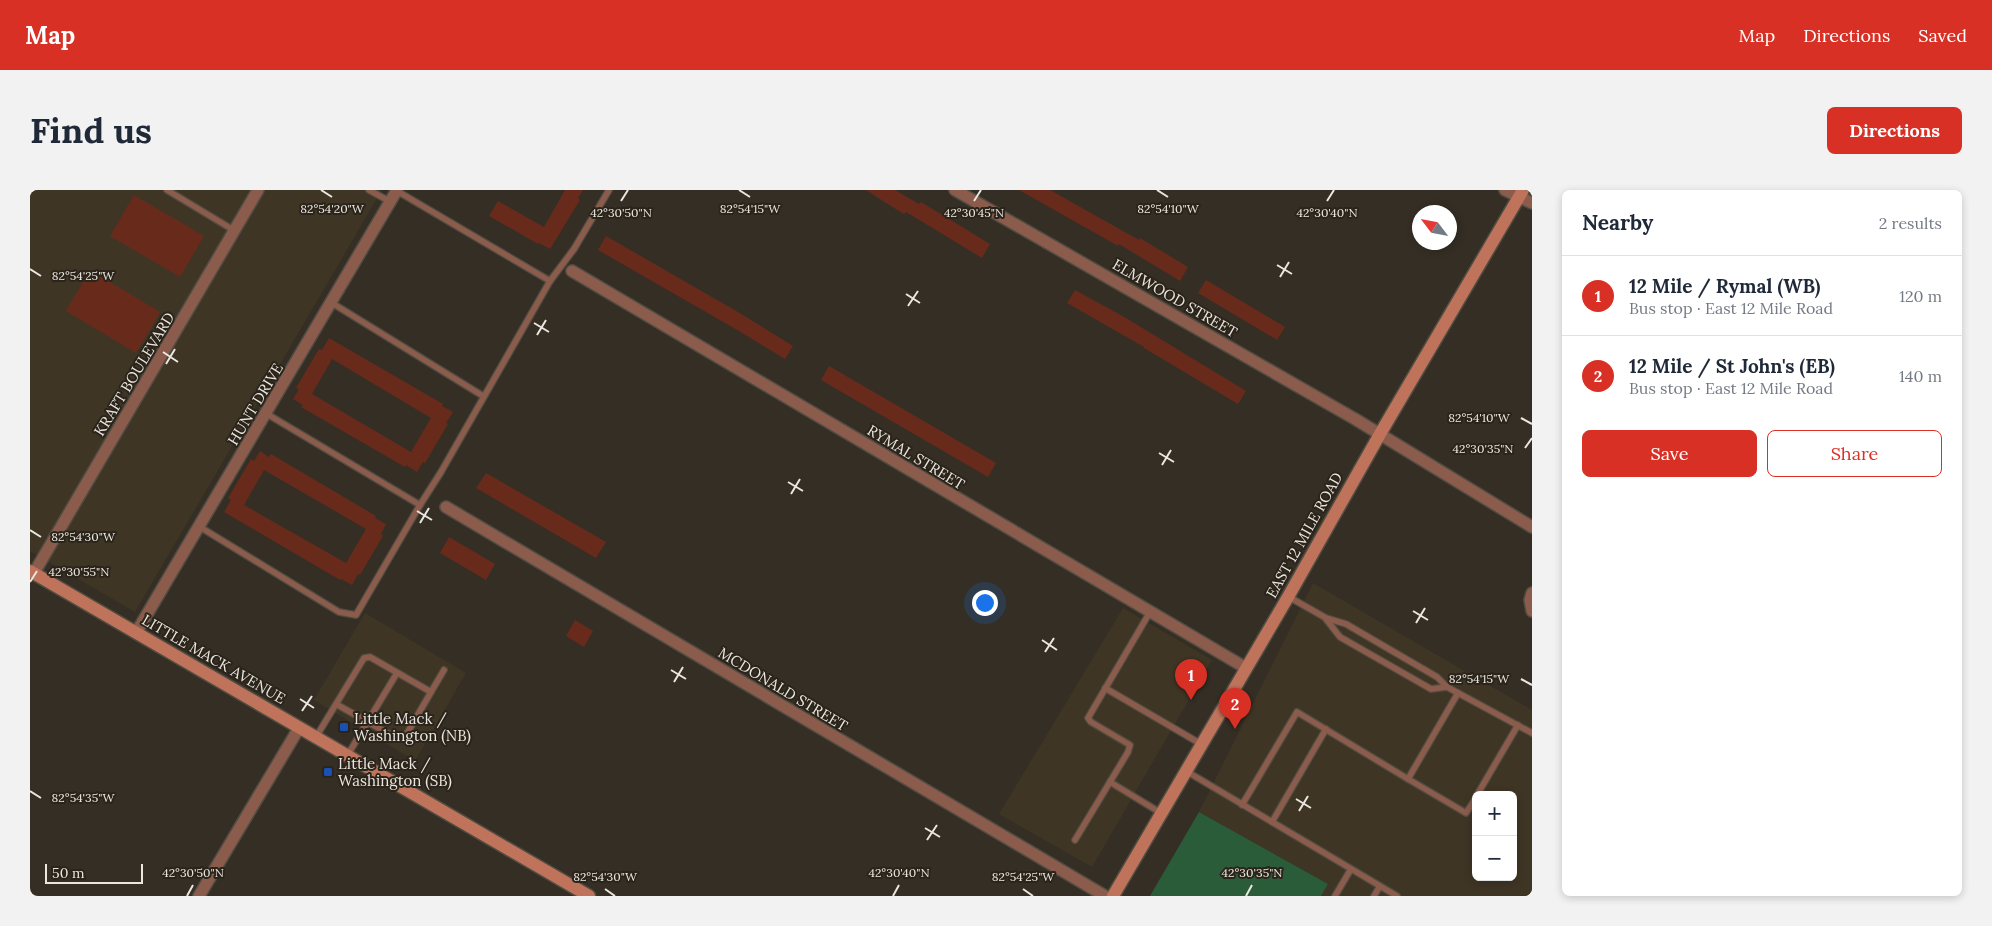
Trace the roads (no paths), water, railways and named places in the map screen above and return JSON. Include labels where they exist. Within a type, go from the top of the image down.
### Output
[{"type":"main road","name":"EAST 12 MILE ROAD","points":[[1113,896],[1521,193]]},
{"type":"main road","name":"LITTLE MACK AVENUE","points":[[32,572],[588,896]]},
{"type":"street","name":"KRAFT BOULEVARD","points":[[32,572],[258,190]]},
{"type":"street","name":"HUNT DRIVE","points":[[136,633],[267,414],[397,190]]},
{"type":"street","name":"ELMWOOD STREET","points":[[954,190],[1380,434],[1532,527]]},
{"type":"street","points":[[1505,190],[1521,193],[1532,203]]},
{"type":"street","name":"RYMAL STREET","points":[[572,271],[1246,668]]},
{"type":"street","name":"MCDONALD STREET","points":[[446,507],[1105,896]]},
{"type":"street","points":[[1532,593],[1530,600],[1532,611]]},
{"type":"street","points":[[199,896],[300,728]]},
{"type":"lane","points":[[167,190],[235,231]]},
{"type":"lane","points":[[369,190],[389,201]]},
{"type":"lane","points":[[397,190],[550,281]]},
{"type":"lane","points":[[200,527],[339,612],[356,615],[441,472],[550,281],[574,249],[609,190]]},
{"type":"lane","points":[[332,303],[483,396]]},
{"type":"lane","points":[[267,414],[420,505]]},
{"type":"lane","points":[[1288,597],[1326,618],[1346,624],[1437,676],[1446,687],[1532,733]]},
{"type":"lane","points":[[1075,840],[1128,752],[1130,745],[1091,722],[1088,718],[1150,612]]},
{"type":"lane","points":[[1326,618],[1340,637],[1431,689],[1446,687]]},
{"type":"lane","points":[[316,737],[364,658],[370,657],[431,692]]},
{"type":"lane","points":[[336,704],[398,740],[405,737],[444,670]]},
{"type":"lane","points":[[347,756],[397,673]]},
{"type":"lane","points":[[1105,688],[1201,744]]},
{"type":"lane","points":[[1408,779],[1458,693]]},
{"type":"lane","points":[[1242,805],[1297,712],[1466,814],[1472,804]]},
{"type":"lane","points":[[1480,791],[1518,726]]},
{"type":"lane","points":[[1272,822],[1326,729]]},
{"type":"lane","points":[[1186,771],[1397,896]]},
{"type":"lane","points":[[1110,782],[1161,813]]},
{"type":"lane","points":[[1335,896],[1351,869]]},
{"type":"lane","points":[[1374,896],[1380,886]]},
{"type":"place","name":"12 Mile / Rymal (WB)","points":[[1191,700]]},
{"type":"place","name":"Little Mack / Washington (NB)","points":[[344,727]]},
{"type":"place","name":"12 Mile / St John's (EB)","points":[[1235,729]]},
{"type":"place","name":"Little Mack / Washington (SB)","points":[[328,772]]}]
